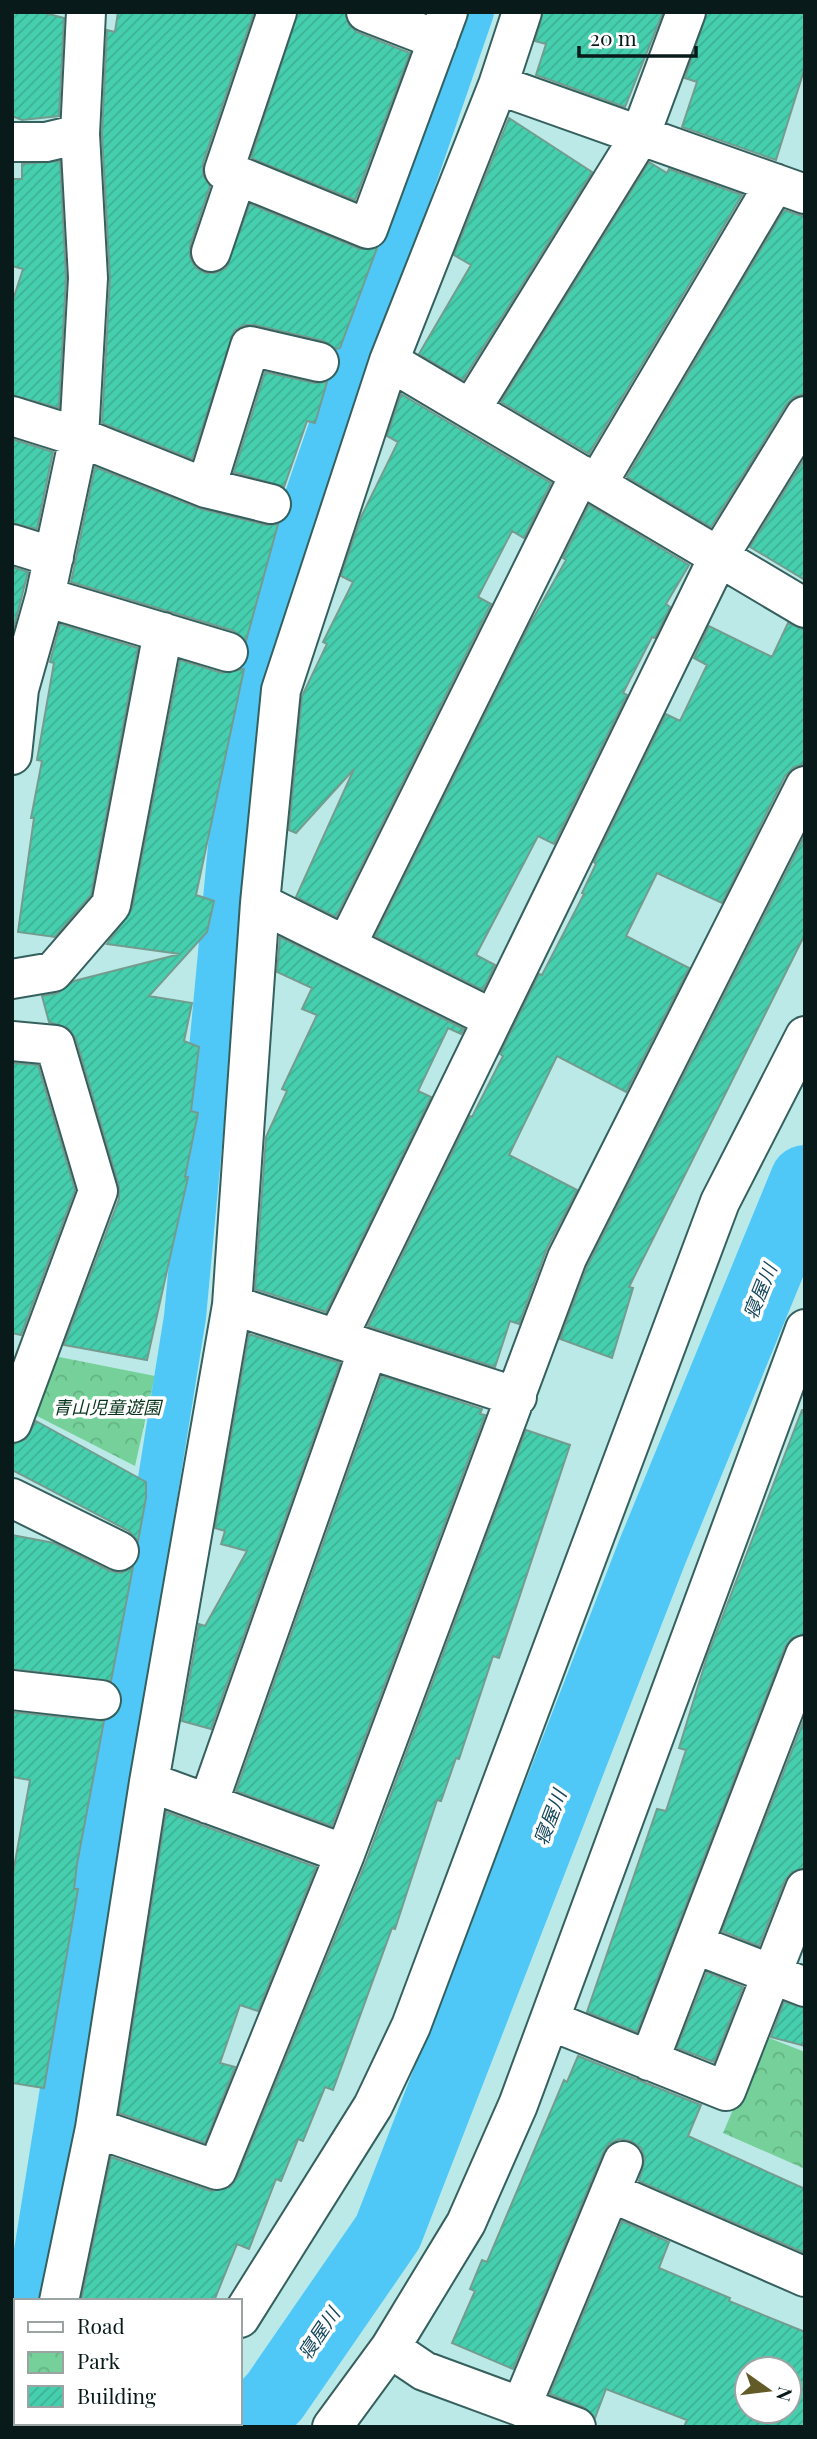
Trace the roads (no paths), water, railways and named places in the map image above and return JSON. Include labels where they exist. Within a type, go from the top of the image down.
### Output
[{"type":"street","points":[[12,755],[19,689],[45,597],[79,438],[88,278],[80,134],[86,12]]},
{"type":"street","points":[[276,12],[224,170],[368,229],[443,26],[366,12]]},
{"type":"street","points":[[59,2299],[95,2128],[149,1782],[232,1305],[260,903],[281,690],[389,361],[498,85],[522,12]]},
{"type":"street","points":[[471,409],[640,136],[686,12]]},
{"type":"street","points":[[346,946],[589,479],[795,184],[640,136],[498,85]]},
{"type":"street","points":[[12,142],[46,142],[80,134]]},
{"type":"street","points":[[211,251],[237,175]]},
{"type":"street","points":[[206,488],[250,346],[319,362]]},
{"type":"street","points":[[389,361],[805,608]]},
{"type":"street","points":[[12,416],[79,438],[206,488],[271,504]]},
{"type":"street","points":[[208,1804],[352,1344],[491,1018],[719,556],[805,416]]},
{"type":"street","points":[[12,544],[54,557]]},
{"type":"street","points":[[45,597],[228,652]]},
{"type":"street","points":[[12,979],[53,972],[111,905],[163,632]]},
{"type":"street","points":[[95,2128],[217,2170],[345,1854],[566,1258],[805,786]]},
{"type":"street","points":[[260,903],[491,1018]]},
{"type":"street","points":[[12,1423],[98,1191],[55,1045],[14,1032]]},
{"type":"street","points":[[242,2315],[373,2106],[411,2026],[720,1202],[805,1037]]},
{"type":"street","points":[[232,1305],[517,1396]]},
{"type":"street","points":[[332,2427],[390,2348],[466,2223],[518,2105],[805,1329]]},
{"type":"street","points":[[12,1498],[119,1551]]},
{"type":"street","points":[[649,2061],[805,1655]]},
{"type":"street","points":[[12,1690],[101,1700]]},
{"type":"street","points":[[149,1782],[345,1854]]},
{"type":"street","points":[[551,2021],[726,2091],[788,1981],[805,1889]]},
{"type":"street","points":[[694,1944],[788,1981]]},
{"type":"street","points":[[521,2407],[617,2176],[805,2277]]},
{"type":"street","points":[[390,2348],[424,2371],[576,2427]]},
{"type":"waterway","points":[[27,2299],[185,1317],[243,696],[281,568],[473,12]]},
{"type":"waterway","name":"寝屋川","points":[[246,2427],[275,2396],[388,2232],[653,1550],[805,1180]]},
{"type":"waterway","points":[[12,2395],[14,2384]]},
{"type":"park label","name":"青山児童遊園","points":[[107,1407]]}]
